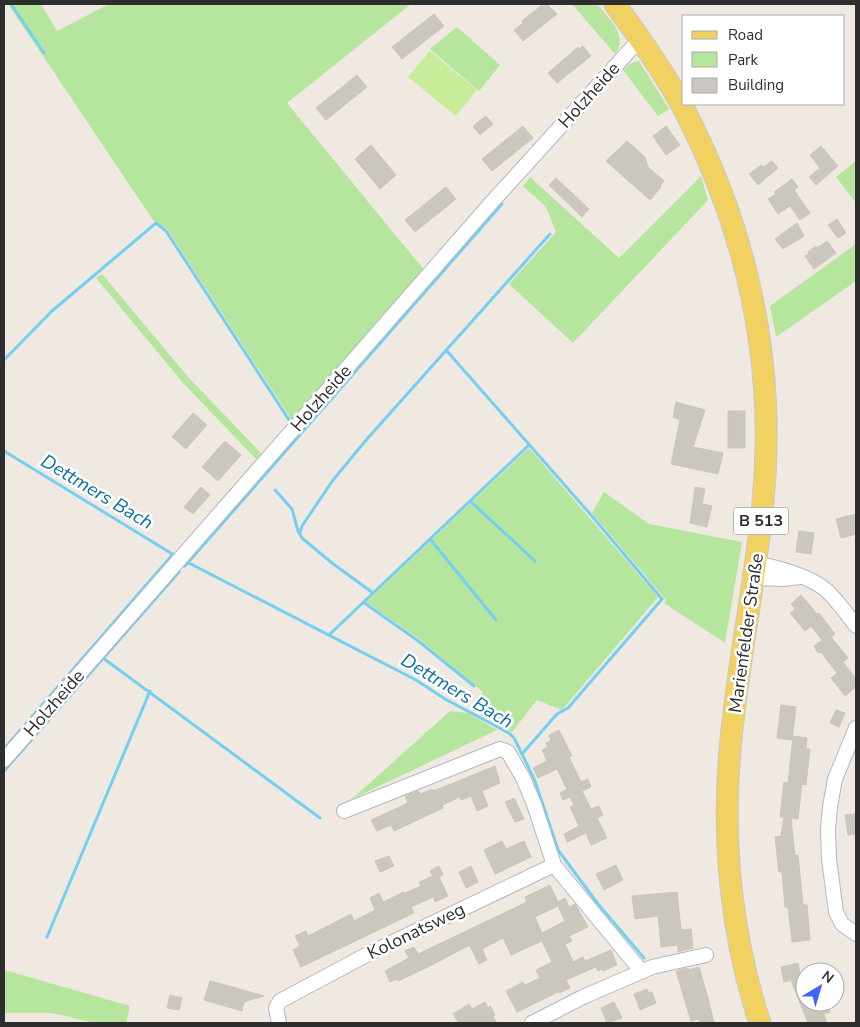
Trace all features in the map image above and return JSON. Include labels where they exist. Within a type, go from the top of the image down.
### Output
[{"type":"main road","name":"Marienfelder Straße","points":[[614,4],[663,74],[706,154],[725,200],[741,248],[761,342],[766,393],[764,491],[755,571],[737,685],[730,751],[728,812],[731,885],[740,949],[750,993],[760,1023]]},
{"type":"street","name":"Holzheide","points":[[4,760],[491,203],[640,39]]},
{"type":"street","points":[[755,571],[783,580],[800,577],[817,584],[825,589],[856,626]]},
{"type":"street","points":[[856,728],[836,779],[828,828],[829,859],[836,912],[842,924],[856,934]]},
{"type":"street","points":[[344,811],[500,749],[508,752],[523,778],[534,804],[554,865],[642,972]]},
{"type":"street","name":"Kolonatsweg","points":[[279,1023],[276,1008],[280,1001],[368,954],[554,865]]},
{"type":"street","points":[[532,1023],[583,997],[652,967],[706,955]]},
{"type":"green space","points":[[8,4],[41,4],[57,31],[109,4],[411,4],[287,103],[425,271],[293,422],[167,229],[153,220]]},
{"type":"green space","points":[[572,4],[597,4],[612,21],[620,40],[615,54]]},
{"type":"green space","points":[[457,27],[500,65],[479,91],[430,49]]},
{"type":"green space","points":[[430,51],[477,90],[456,116],[408,77]]},
{"type":"green space","points":[[639,61],[669,109],[658,116],[623,70],[631,63]]},
{"type":"green space","points":[[856,161],[856,203],[836,177]]},
{"type":"green space","points":[[701,176],[708,200],[573,343],[509,284],[556,232],[546,207],[523,186],[530,177],[619,258]]},
{"type":"green space","points":[[856,244],[856,281],[776,337],[770,306]]},
{"type":"green space","points":[[102,274],[189,378],[263,455],[258,461],[184,384],[96,278]]},
{"type":"green space","points":[[529,448],[658,597],[562,710],[537,700],[512,732],[472,710],[483,692],[418,638],[366,602]]},
{"type":"green space","points":[[604,492],[649,524],[742,542],[725,643],[664,603],[666,600],[592,513]]},
{"type":"green space","points":[[450,711],[468,713],[497,730],[352,799]]},
{"type":"green space","points":[[4,970],[130,1006],[126,1023],[95,1023],[52,1013],[4,1013]]},
{"type":"building","points":[[547,4],[557,14],[523,41],[514,30],[542,5],[543,7]]},
{"type":"building","points":[[434,14],[444,26],[402,59],[392,47]]},
{"type":"building","points":[[583,46],[591,56],[557,83],[548,73],[578,47],[579,49]]},
{"type":"building","points":[[357,75],[367,87],[326,120],[316,108]]},
{"type":"building","points":[[486,116],[493,124],[480,135],[473,126]]},
{"type":"building","points":[[523,126],[533,138],[492,171],[482,159]]},
{"type":"building","points":[[666,126],[680,145],[666,155],[653,136]]},
{"type":"building","points":[[627,141],[645,157],[648,167],[664,181],[650,200],[606,161]]},
{"type":"building","points":[[371,145],[396,175],[380,189],[355,159]]},
{"type":"building","points":[[821,146],[838,166],[816,185],[809,177],[820,168],[810,155]]},
{"type":"building","points":[[772,161],[778,168],[758,185],[749,174],[761,165],[763,167]]},
{"type":"building","points":[[556,178],[589,209],[582,217],[549,185]]},
{"type":"building","points":[[792,179],[798,187],[794,190],[810,213],[800,220],[790,206],[778,214],[768,199],[776,194],[774,192]]},
{"type":"building","points":[[446,187],[456,199],[415,232],[405,220]]},
{"type":"building","points":[[837,219],[846,233],[838,238],[828,225]]},
{"type":"building","points":[[797,223],[804,236],[783,249],[775,239]]},
{"type":"building","points":[[827,241],[836,253],[814,269],[805,256],[816,246],[817,248]]},
{"type":"building","points":[[676,402],[705,410],[693,447],[723,453],[718,474],[671,464],[680,420],[673,417]]},
{"type":"building","points":[[728,411],[745,411],[745,448],[728,448]]},
{"type":"building","points":[[193,413],[207,425],[186,449],[172,437]]},
{"type":"building","points":[[225,441],[241,455],[218,481],[202,467]]},
{"type":"building","points":[[201,487],[210,495],[193,514],[184,507]]},
{"type":"building","points":[[695,487],[705,489],[702,504],[712,506],[707,527],[690,523]]},
{"type":"building","points":[[856,514],[856,534],[841,538],[836,519]]},
{"type":"building","points":[[799,531],[814,533],[811,554],[796,552]]},
{"type":"building","points":[[801,595],[817,614],[819,613],[835,634],[831,637],[848,658],[843,662],[856,679],[856,687],[845,696],[831,678],[837,673],[814,646],[822,640],[811,626],[805,631],[790,613],[795,609],[791,604]]},
{"type":"building","points":[[781,705],[796,707],[792,740],[777,738]]},
{"type":"building","points":[[836,710],[845,713],[839,727],[830,723]]},
{"type":"building","points":[[559,730],[572,756],[569,757],[581,782],[588,779],[591,787],[582,791],[591,809],[599,806],[603,815],[597,818],[607,838],[591,845],[586,833],[567,842],[564,834],[579,826],[570,807],[574,805],[570,797],[563,800],[560,793],[567,789],[557,769],[538,778],[533,768],[547,761],[542,750],[548,747],[546,743],[551,741],[549,735]]},
{"type":"building","points":[[793,736],[807,738],[806,749],[810,749],[806,785],[802,784],[798,819],[791,818],[795,856],[798,855],[803,905],[807,905],[810,940],[792,942],[788,907],[785,907],[782,872],[779,872],[775,837],[781,836],[784,817],[780,817],[784,782],[788,783]]},
{"type":"building","points":[[495,766],[500,783],[482,791],[488,806],[477,811],[471,796],[461,800],[460,797],[442,805],[443,808],[394,831],[391,825],[377,831],[371,820],[408,803],[405,796],[418,791],[421,794],[432,789],[433,791]]},
{"type":"building","points":[[514,798],[524,819],[515,822],[505,802]]},
{"type":"building","points":[[855,814],[856,834],[848,835],[845,815]]},
{"type":"building","points":[[502,841],[506,849],[524,841],[531,857],[495,874],[484,850]]},
{"type":"building","points":[[389,856],[394,866],[380,872],[375,861]]},
{"type":"building","points":[[616,865],[623,880],[604,890],[596,874]]},
{"type":"building","points":[[439,866],[443,875],[439,877],[448,896],[435,902],[433,897],[411,907],[414,913],[301,967],[293,950],[300,946],[295,936],[306,931],[308,936],[351,914],[354,921],[375,910],[370,898],[379,893],[383,902],[421,886],[419,882],[433,876],[430,871]]},
{"type":"building","points":[[471,866],[478,882],[466,888],[459,872]]},
{"type":"building","points":[[550,885],[558,902],[565,898],[569,907],[575,904],[588,927],[569,936],[572,941],[565,944],[573,962],[583,957],[585,961],[611,950],[617,965],[603,971],[602,969],[598,971],[596,967],[566,980],[570,988],[517,1012],[506,991],[523,982],[525,985],[540,978],[536,970],[552,962],[542,941],[511,955],[503,938],[482,949],[487,960],[479,964],[470,946],[466,947],[398,981],[397,979],[390,982],[385,971],[409,958],[405,951],[414,947],[418,954],[527,902],[525,897]],"holes":[[[558,906],[565,921],[542,933],[535,917]]]},
{"type":"building","points":[[677,892],[681,930],[691,929],[693,948],[678,952],[678,945],[661,947],[658,916],[635,919],[632,896]]},
{"type":"building","points":[[795,964],[795,990],[791,980],[784,982],[781,967]]},
{"type":"building","points":[[699,967],[714,1023],[700,1023],[699,1019],[691,1021],[676,971]]},
{"type":"building","points":[[210,981],[264,996],[244,1002],[242,1011],[204,1000]]},
{"type":"building","points":[[647,989],[649,993],[652,992],[656,1003],[640,1010],[634,994]]},
{"type":"building","points":[[170,995],[182,998],[179,1010],[167,1008]]},
{"type":"building","points":[[485,1002],[488,1008],[490,1006],[497,1023],[459,1023],[453,1014],[469,1004],[472,1009]]},
{"type":"building","points":[[614,1002],[622,1018],[607,1023],[601,1008]]},
{"type":"building","points":[[804,1012],[830,1012],[824,1014],[827,1023],[808,1023]]},
{"type":"waterway","points":[[11,4],[44,53]]},
{"type":"waterway","points":[[185,566],[502,204]]},
{"type":"waterway","points":[[4,360],[52,311],[156,223],[166,231],[291,423]]},
{"type":"waterway","points":[[300,533],[302,526],[333,480],[367,439],[550,234]]},
{"type":"waterway","points":[[446,350],[662,599],[568,708],[557,714],[522,754]]},
{"type":"waterway","points":[[329,635],[529,445]]},
{"type":"waterway","name":"Dettmers Bach","points":[[4,451],[174,555]]},
{"type":"waterway","points":[[275,490],[292,509],[302,538],[373,593]]},
{"type":"waterway","points":[[470,501],[535,561]]},
{"type":"waterway","points":[[430,539],[496,620]]},
{"type":"waterway","points":[[4,749],[173,554]]},
{"type":"waterway","name":"Dettmers Bach","points":[[185,561],[416,680],[445,699],[509,733],[514,738],[535,781],[558,850],[598,904],[644,958]]},
{"type":"waterway","points":[[4,771],[179,572]]},
{"type":"waterway","points":[[363,602],[417,640],[474,686]]},
{"type":"waterway","points":[[103,658],[320,818]]},
{"type":"waterway","points":[[47,937],[150,691]]}]
